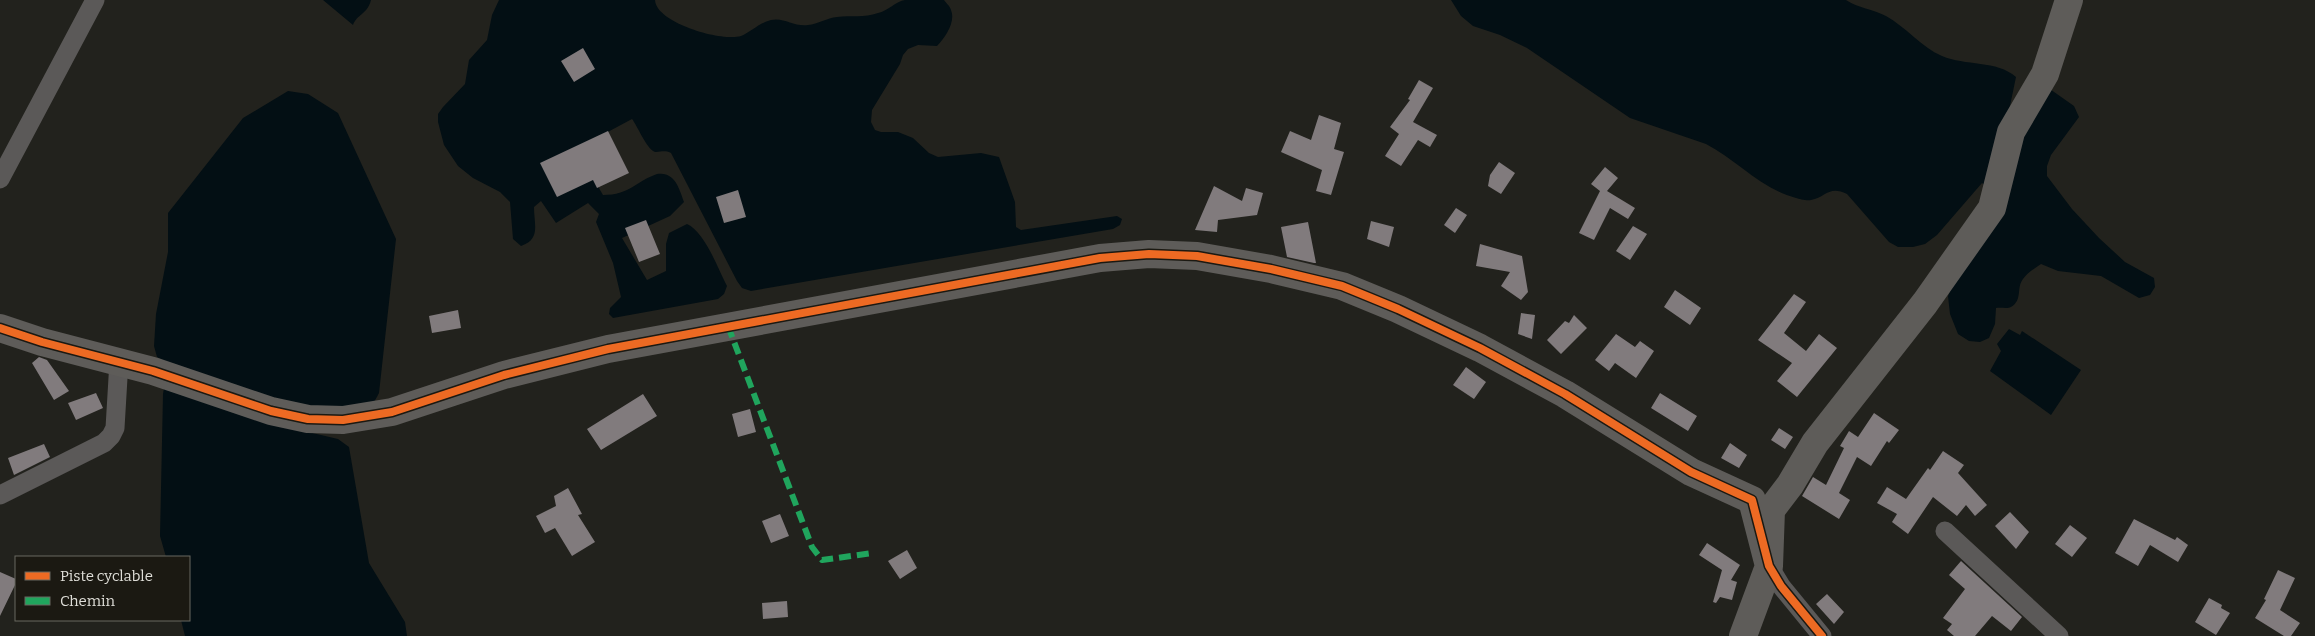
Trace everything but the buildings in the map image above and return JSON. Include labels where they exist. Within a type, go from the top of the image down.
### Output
[{"type":"street","points":[[0,178],[95,0]]},
{"type":"street","points":[[1743,636],[1769,566],[1771,510],[1790,485],[1815,443],[1925,303],[1992,208],[2011,132],[2045,74],[2069,0]]},
{"type":"street","points":[[0,328],[42,342],[120,361],[215,390],[271,411],[308,419],[343,420],[392,412],[547,363],[683,334],[1100,258],[1149,254],[1197,256],[1270,268],[1342,286],[1398,309],[1480,348],[1548,385],[1691,472],[1752,500],[1769,566],[1781,586],[1822,636]]},
{"type":"street","points":[[0,495],[104,443],[111,436],[114,428],[120,361]]},
{"type":"street","points":[[1945,531],[2059,636]]},
{"type":"shaded area","points":[[323,0],[371,0],[367,9],[353,25]]},
{"type":"shaded area","points":[[499,0],[655,0],[658,8],[666,16],[678,23],[706,33],[732,37],[741,36],[763,23],[776,19],[798,25],[808,25],[842,16],[873,15],[905,0],[944,0],[950,7],[952,15],[949,30],[937,46],[918,45],[908,49],[903,55],[900,64],[872,110],[871,122],[875,130],[898,132],[913,138],[929,153],[938,157],[981,153],[999,157],[1015,202],[1016,227],[1021,230],[1117,216],[1122,219],[1120,225],[1113,229],[751,291],[742,288],[737,281],[671,153],[653,151],[632,119],[576,149],[603,195],[620,193],[650,177],[663,174],[674,180],[684,202],[670,216],[622,238],[647,280],[666,271],[666,244],[669,233],[687,224],[700,235],[727,286],[724,294],[718,299],[613,318],[609,314],[610,308],[621,297],[613,263],[596,222],[599,214],[588,203],[556,223],[541,201],[534,207],[534,235],[527,243],[521,246],[513,239],[510,202],[500,192],[473,178],[458,166],[444,145],[438,122],[438,114],[465,84],[469,60],[487,40],[492,15]]},
{"type":"shaded area","points":[[1451,0],[1846,0],[1881,14],[1893,21],[1927,48],[1942,56],[2000,68],[2016,77],[2006,125],[2047,87],[2074,106],[2079,117],[2051,155],[2047,166],[2047,176],[2072,209],[2099,238],[2125,262],[2154,278],[2155,287],[2150,295],[2139,298],[2101,276],[2058,271],[2041,264],[2021,282],[2015,304],[2009,308],[1996,308],[1995,324],[1989,338],[1980,342],[1969,341],[1958,334],[1950,314],[1948,296],[1994,192],[1982,183],[1937,235],[1925,244],[1913,247],[1898,247],[1889,242],[1847,194],[1832,191],[1816,199],[1807,200],[1783,194],[1760,181],[1706,144],[1630,118],[1527,48],[1500,35],[1473,26],[1461,16]]},
{"type":"shaded area","points":[[288,91],[308,94],[338,113],[396,239],[379,393],[372,404],[361,410],[270,402],[270,423],[338,439],[349,447],[369,563],[405,622],[407,636],[185,636],[181,621],[190,621],[190,556],[166,556],[160,536],[163,394],[168,363],[157,357],[154,346],[156,314],[168,252],[168,213],[243,118]]},
{"type":"shaded area","points":[[2009,329],[2020,335],[2022,331],[2081,370],[2051,415],[1990,371],[2001,351],[1997,344]]},
{"type":"marked path","points":[[728,326],[812,547],[822,560],[873,553]]},
{"type":"cycle path","points":[[0,328],[42,342],[153,371],[271,411],[308,419],[343,420],[392,412],[504,375],[608,349],[1100,258],[1149,254],[1197,256],[1271,269],[1342,286],[1398,309],[1480,348],[1565,394],[1691,472],[1752,500],[1769,566],[1781,586],[1822,636]]}]
